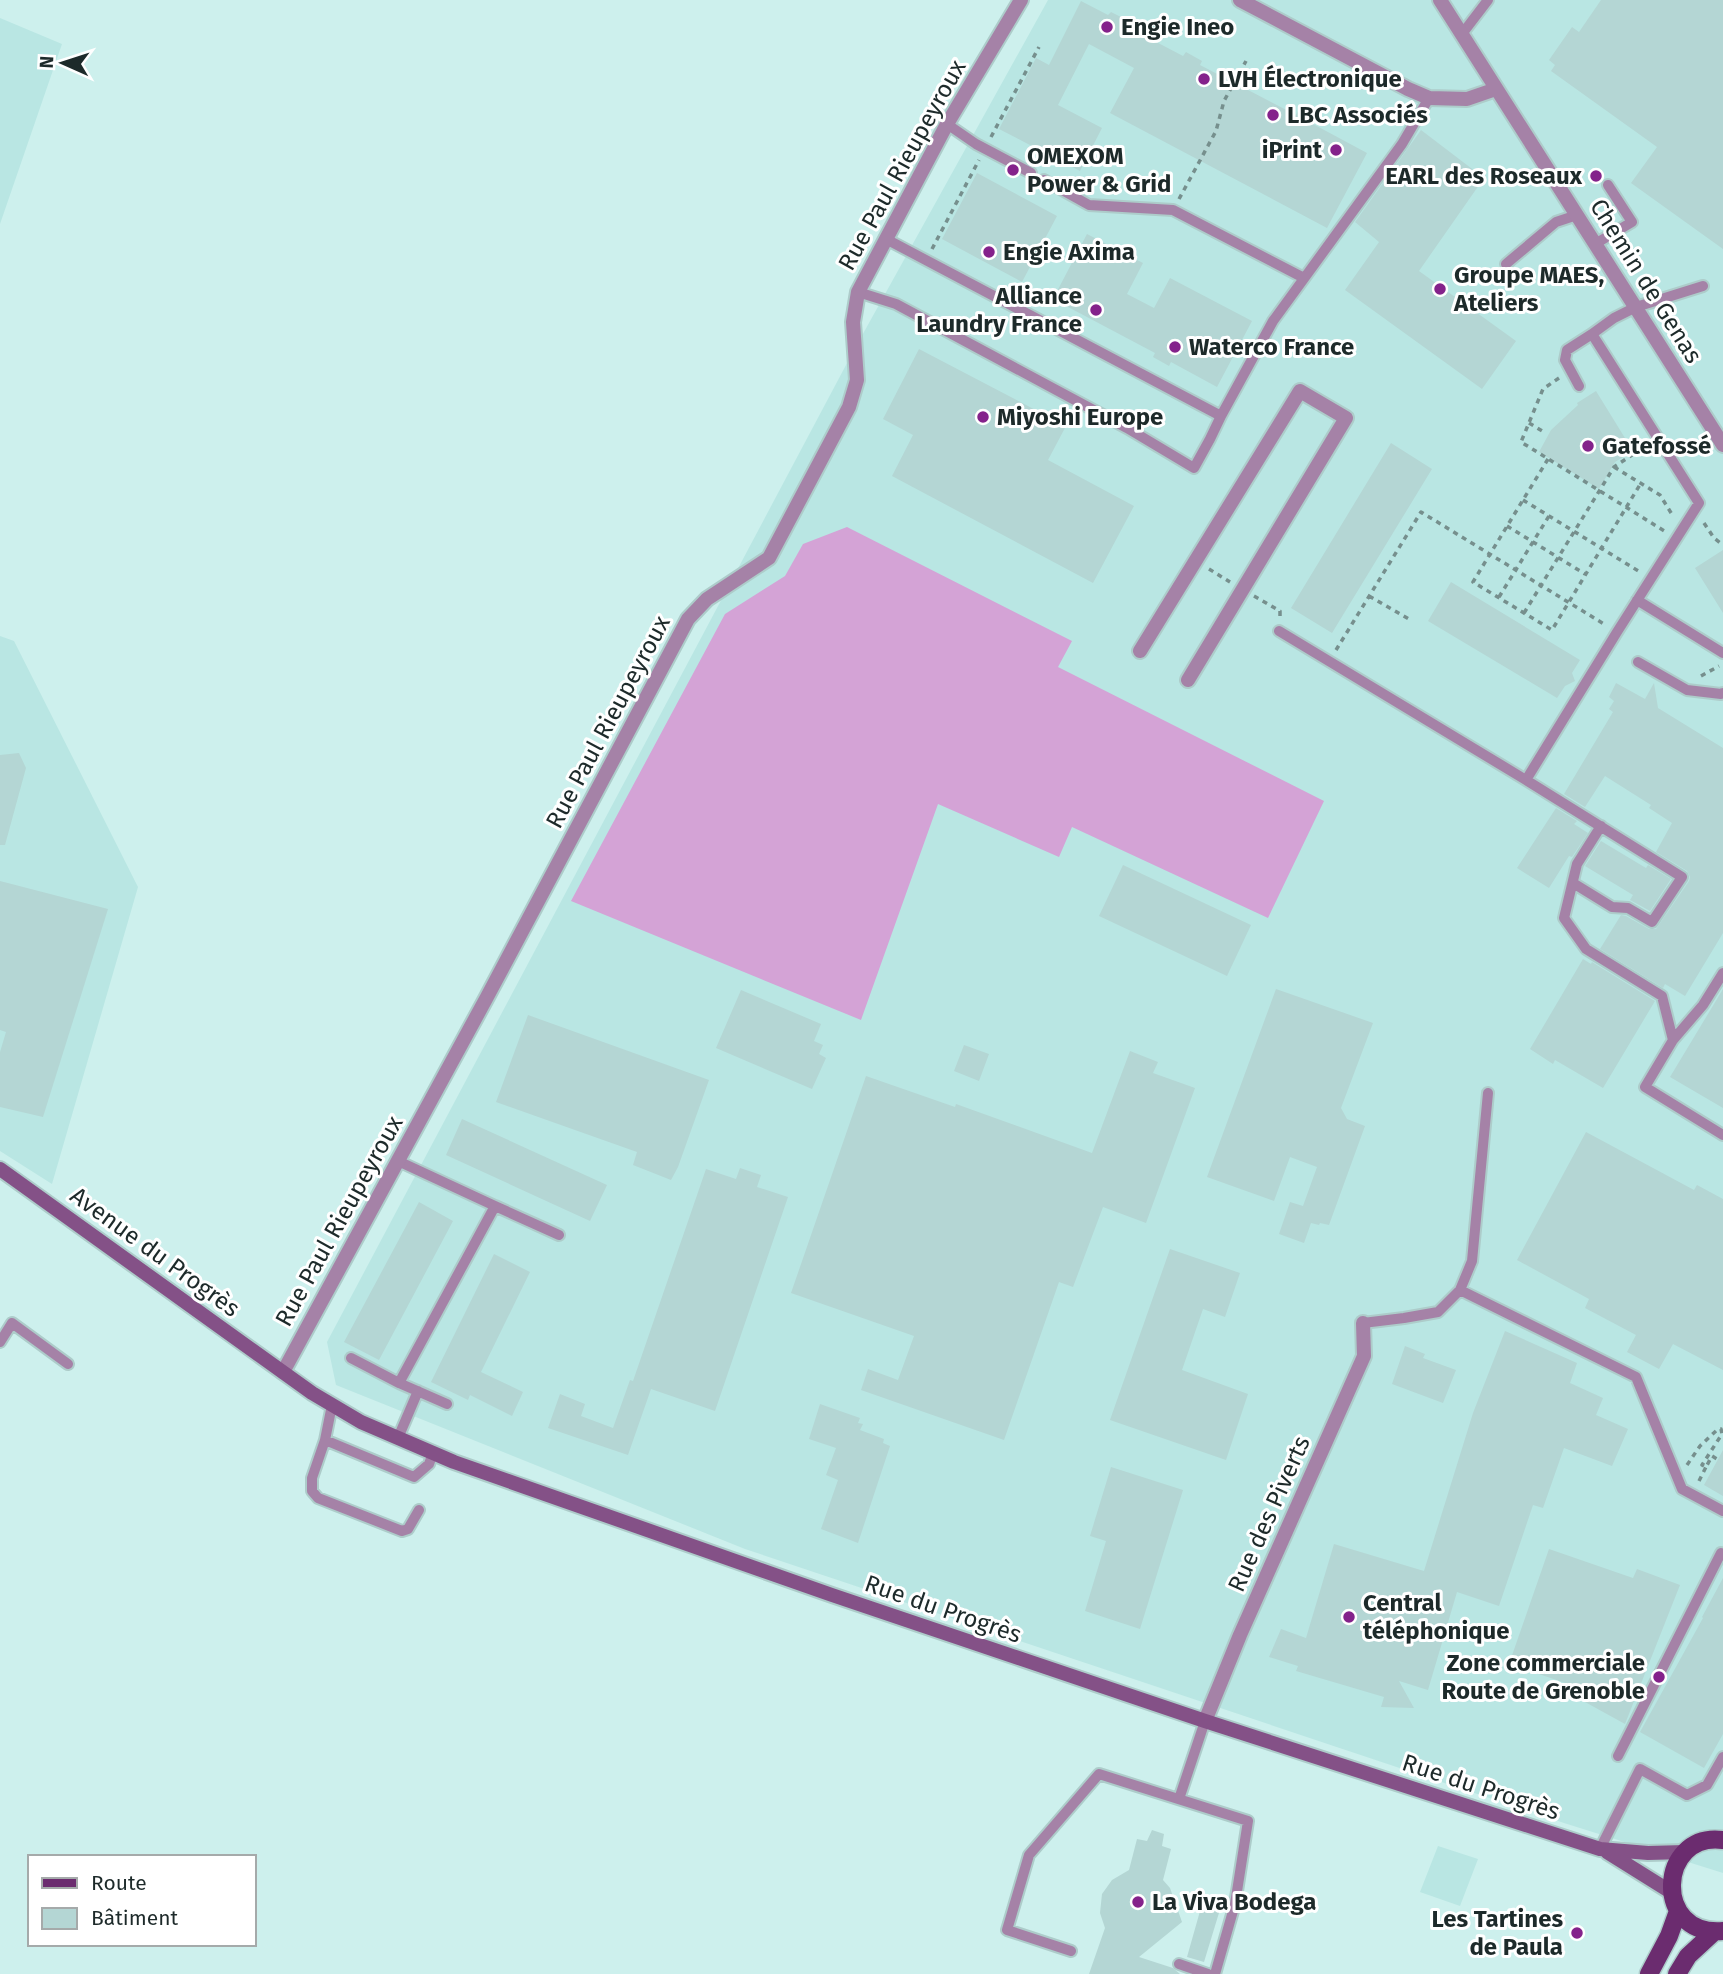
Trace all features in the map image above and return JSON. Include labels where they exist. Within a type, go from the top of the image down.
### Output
[{"type":"main road","points":[[1718,1932],[1700,1929],[1688,1921],[1678,1911],[1671,1892],[1676,1864],[1685,1852],[1695,1845],[1721,1838]]},
{"type":"main road","points":[[1648,1974],[1669,1936],[1678,1911]]},
{"type":"main road","points":[[1677,1974],[1688,1956],[1718,1932]]},
{"type":"street","name":"Rue Paul Rieupeyroux","points":[[283,1372],[688,619],[707,599],[769,558],[849,407],[857,380],[853,322],[858,292],[947,124],[1021,0]]},
{"type":"street","points":[[1240,0],[1429,98],[1467,99],[1496,89]]},
{"type":"street","name":"Chemin de Genas","points":[[1440,0],[1723,445]]},
{"type":"street","points":[[1140,651],[1300,391],[1346,418],[1188,680]]},
{"type":"street","name":"Avenue du Progrès","points":[[0,1169],[283,1372]]},
{"type":"street","name":"Rue des Piverts","points":[[1205,1721],[1240,1634],[1364,1356],[1363,1323]]},
{"type":"street","name":"Rue du Progrès","points":[[283,1372],[361,1422],[454,1462],[832,1595],[1205,1721],[1603,1850],[1671,1892]]},
{"type":"street","name":"Rue du Progrès","points":[[1603,1850],[1685,1852]]},
{"type":"lane","points":[[1462,34],[1488,0]]},
{"type":"lane","points":[[858,292],[896,304],[1127,428],[1194,468],[1273,321],[1402,144],[1429,98]]},
{"type":"lane","points":[[947,124],[976,144],[1031,173]]},
{"type":"lane","points":[[1044,180],[1089,205],[1173,210],[1304,278]]},
{"type":"lane","points":[[1595,244],[1632,222],[1608,185]]},
{"type":"lane","points":[[1506,264],[1556,222],[1577,215]]},
{"type":"lane","points":[[886,239],[1221,416]]},
{"type":"lane","points":[[1579,386],[1564,360],[1567,351],[1636,307],[1703,286]]},
{"type":"lane","points":[[1526,780],[1699,503],[1592,334]]},
{"type":"lane","points":[[1637,600],[1723,653]]},
{"type":"lane","points":[[1279,631],[1682,877],[1652,922],[1628,908],[1612,907],[1573,883]]},
{"type":"lane","points":[[1638,662],[1687,690],[1723,693]]},
{"type":"lane","points":[[1601,826],[1577,864],[1564,918],[1587,949],[1662,996],[1673,1040]]},
{"type":"lane","points":[[1723,974],[1703,1005],[1673,1040],[1644,1087],[1723,1135]]},
{"type":"lane","points":[[1363,1323],[1438,1312],[1460,1290],[1472,1261],[1488,1093]]},
{"type":"lane","points":[[398,1161],[559,1235]]},
{"type":"lane","points":[[399,1382],[495,1206]]},
{"type":"lane","points":[[1460,1290],[1636,1377],[1682,1489],[1723,1510]]},
{"type":"lane","points":[[0,1342],[12,1324],[68,1364]]},
{"type":"lane","points":[[351,1358],[447,1404]]},
{"type":"lane","points":[[398,1438],[418,1391]]},
{"type":"lane","points":[[332,1405],[325,1440],[312,1478],[312,1491],[318,1498],[402,1531],[408,1529],[419,1510]]},
{"type":"lane","points":[[325,1440],[414,1477],[429,1464],[433,1453]]},
{"type":"lane","points":[[1618,1756],[1721,1553],[1723,1554]]},
{"type":"lane","points":[[1180,1799],[1205,1721]]},
{"type":"lane","points":[[1603,1850],[1640,1769],[1687,1795],[1707,1785],[1723,1757]]},
{"type":"lane","points":[[1071,1951],[1007,1930],[1029,1855],[1099,1774],[1248,1821],[1235,1904],[1215,1974]]},
{"type":"lane","points":[[1179,1964],[1208,1974]]},
{"type":"path","points":[[1173,210],[1216,131],[1224,102],[1246,61]]},
{"type":"path","points":[[1570,371],[1543,389],[1521,442],[1676,538]]},
{"type":"path","points":[[1529,423],[1544,432]]},
{"type":"path","points":[[1524,613],[1614,467],[1658,438]]},
{"type":"path","points":[[1548,459],[1473,582],[1552,630],[1641,483]]},
{"type":"path","points":[[1614,467],[1660,495],[1677,522],[1691,530],[1697,521],[1703,522],[1714,538],[1723,545]]},
{"type":"path","points":[[1523,500],[1651,579]]},
{"type":"path","points":[[1329,661],[1421,512],[1617,632]]},
{"type":"path","points":[[1499,597],[1549,516]]},
{"type":"path","points":[[1507,526],[1585,573]]},
{"type":"path","points":[[1369,596],[1409,619]]},
{"type":"path","points":[[1691,681],[1723,664]]},
{"type":"path","points":[[1679,1480],[1690,1475],[1687,1468],[1689,1460],[1716,1429],[1721,1429],[1722,1434],[1702,1465],[1706,1467]]},
{"type":"path","points":[[1700,1478],[1712,1456],[1717,1459]]},
{"type":"shaded area","points":[[1048,0],[1723,0],[1723,1873],[1564,1823],[745,1549],[336,1385],[327,1342],[854,350]]},
{"type":"shaded area","points":[[0,18],[62,44],[0,224]]},
{"type":"shaded area","points":[[847,527],[1072,641],[1058,667],[1324,801],[1268,918],[1072,827],[1059,857],[938,804],[861,1020],[571,901],[725,614],[785,576],[803,544]]},
{"type":"shaded area","points":[[0,636],[14,641],[138,887],[52,1184],[0,1151]]},
{"type":"shaded area","points":[[1438,1846],[1478,1859],[1460,1906],[1420,1892]]},
{"type":"building","points":[[1601,0],[1723,0],[1723,249],[1631,183],[1657,147],[1551,71],[1555,65],[1549,60],[1572,27],[1579,32]]},
{"type":"building","points":[[1081,1],[1108,15],[1111,12],[1125,19],[1122,24],[1183,56],[1186,52],[1202,61],[1200,65],[1296,115],[1298,111],[1315,120],[1313,124],[1367,153],[1327,228],[1110,113],[1134,68],[1089,44],[1058,105],[1102,128],[1080,171],[999,129],[1036,58],[1049,65]]},
{"type":"building","points":[[1421,130],[1484,178],[1419,271],[1516,341],[1482,389],[1345,290],[1379,242],[1355,222]]},
{"type":"building","points":[[977,173],[1057,216],[1022,282],[942,239]]},
{"type":"building","points":[[1087,234],[1143,263],[1127,294],[1154,308],[1170,278],[1252,321],[1217,387],[1171,362],[1169,366],[1153,357],[1155,353],[1053,299]]},
{"type":"building","points":[[919,349],[1066,426],[1048,460],[1134,506],[1093,583],[892,476],[913,435],[883,419]]},
{"type":"building","points":[[1596,391],[1633,451],[1615,462],[1599,489],[1539,452],[1551,430],[1578,405],[1577,403]]},
{"type":"building","points":[[1391,443],[1432,469],[1332,633],[1291,608]]},
{"type":"building","points":[[1723,550],[1723,613],[1695,568]]},
{"type":"building","points":[[1451,582],[1580,660],[1572,673],[1575,681],[1565,686],[1557,698],[1428,621]]},
{"type":"building","points":[[1616,683],[1645,699],[1654,683],[1658,708],[1723,748],[1723,933],[1685,996],[1665,984],[1663,988],[1600,949],[1621,915],[1649,929],[1656,929],[1689,881],[1687,871],[1656,852],[1672,823],[1649,808],[1651,805],[1605,776],[1585,807],[1564,794],[1613,712],[1609,709],[1614,701],[1609,697]]},
{"type":"building","points":[[19,753],[26,768],[5,845],[0,845],[0,755]]},
{"type":"building","points":[[1556,808],[1577,821],[1574,824],[1588,833],[1572,857],[1569,856],[1549,888],[1517,868]]},
{"type":"building","points":[[1601,841],[1646,868],[1648,865],[1671,879],[1650,911],[1630,900],[1633,895],[1585,866]]},
{"type":"building","points":[[1123,865],[1251,925],[1227,976],[1099,916]]},
{"type":"building","points":[[0,881],[108,909],[43,1117],[0,1107],[0,1052],[6,1032],[0,1030]]},
{"type":"building","points":[[1583,959],[1655,1001],[1603,1088],[1555,1060],[1553,1064],[1530,1049]]},
{"type":"building","points":[[1276,989],[1373,1023],[1341,1108],[1347,1119],[1365,1126],[1329,1225],[1311,1223],[1304,1243],[1279,1234],[1290,1202],[1303,1206],[1317,1167],[1290,1157],[1274,1201],[1207,1177]]},
{"type":"building","points":[[1723,989],[1723,1108],[1670,1077]]},
{"type":"building","points":[[741,990],[821,1024],[814,1041],[823,1045],[819,1054],[826,1058],[812,1089],[716,1048]]},
{"type":"building","points":[[528,1015],[709,1080],[671,1180],[633,1165],[637,1152],[496,1102]]},
{"type":"building","points":[[964,1045],[989,1054],[979,1081],[954,1071]]},
{"type":"building","points":[[1130,1051],[1158,1062],[1153,1073],[1195,1088],[1146,1223],[1103,1207],[1073,1287],[1059,1282],[1004,1440],[861,1390],[868,1369],[898,1380],[914,1336],[791,1293],[866,1076],[955,1107],[956,1104],[1092,1153]]},
{"type":"building","points":[[462,1119],[607,1185],[590,1221],[446,1155]]},
{"type":"building","points":[[1586,1132],[1694,1190],[1697,1185],[1723,1199],[1723,1370],[1673,1344],[1659,1369],[1627,1352],[1636,1335],[1585,1308],[1589,1299],[1517,1260]]},
{"type":"building","points":[[740,1168],[761,1175],[757,1187],[788,1197],[715,1411],[651,1389],[628,1455],[548,1428],[560,1394],[585,1404],[581,1416],[613,1428],[630,1380],[633,1381],[706,1169],[736,1179]]},
{"type":"building","points":[[419,1202],[453,1221],[379,1360],[344,1342]]},
{"type":"building","points":[[1170,1249],[1240,1273],[1225,1317],[1203,1309],[1182,1370],[1248,1394],[1226,1460],[1110,1420]]},
{"type":"building","points":[[494,1254],[530,1272],[481,1372],[523,1392],[512,1416],[470,1395],[468,1400],[431,1382]]},
{"type":"building","points":[[1505,1331],[1577,1363],[1570,1383],[1603,1398],[1596,1415],[1628,1429],[1612,1466],[1564,1448],[1543,1508],[1533,1505],[1499,1606],[1457,1592],[1428,1690],[1399,1681],[1414,1708],[1381,1707],[1384,1697],[1296,1671],[1298,1666],[1269,1657],[1281,1629],[1306,1638],[1334,1544],[1424,1571],[1473,1413]]},
{"type":"building","points":[[1405,1346],[1425,1354],[1423,1358],[1456,1370],[1443,1403],[1392,1384]]},
{"type":"building","points":[[820,1404],[860,1418],[858,1423],[863,1424],[860,1430],[884,1439],[883,1443],[890,1446],[858,1543],[821,1529],[838,1480],[826,1475],[836,1448],[809,1439]]},
{"type":"building","points":[[1723,1450],[1723,1496],[1704,1485]]},
{"type":"building","points":[[1111,1467],[1183,1490],[1140,1629],[1085,1611],[1106,1541],[1090,1536]]},
{"type":"building","points":[[1549,1549],[1633,1578],[1637,1569],[1680,1585],[1625,1724],[1585,1702],[1589,1691],[1509,1664]]},
{"type":"building","points":[[1723,1578],[1723,1734],[1704,1768],[1640,1732]]},
{"type":"building","name":"La Viva Bodega","points":[[1152,1830],[1164,1834],[1162,1846],[1171,1849],[1163,1880],[1170,1888],[1182,1922],[1139,1957],[1173,1968],[1180,1974],[1089,1974],[1105,1928],[1100,1913],[1102,1894],[1112,1880],[1129,1870],[1137,1839],[1147,1841]]},
{"type":"building","points":[[1204,1897],[1222,1903],[1204,1962],[1187,1957]]},
{"type":"place","name":"Engie Ineo","points":[[1107,27]]},
{"type":"place","name":"LVH Électronique","points":[[1204,79]]},
{"type":"place","name":"LBC Associés","points":[[1273,115]]},
{"type":"place","name":"iPrint","points":[[1336,150]]},
{"type":"place","name":"OMEXOM Power & Grid","points":[[1013,170]]},
{"type":"place","name":"EARL des Roseaux","points":[[1596,176]]},
{"type":"place","name":"Engie Axima","points":[[989,252]]},
{"type":"place","name":"Groupe MAES, Ateliers","points":[[1440,289]]},
{"type":"place","name":"Alliance Laundry France","points":[[1096,310]]},
{"type":"place","name":"Waterco France","points":[[1175,347]]},
{"type":"place","name":"Miyoshi Europe","points":[[983,417]]},
{"type":"place","name":"Gatefossé","points":[[1588,446]]},
{"type":"place","name":"Central téléphonique","points":[[1349,1617]]},
{"type":"place","name":"Zone commerciale Route de Grenoble","points":[[1659,1677]]},
{"type":"place","name":"La Viva Bodega","points":[[1138,1902]]},
{"type":"place","name":"Les Tartines de Paula","points":[[1577,1933]]}]
